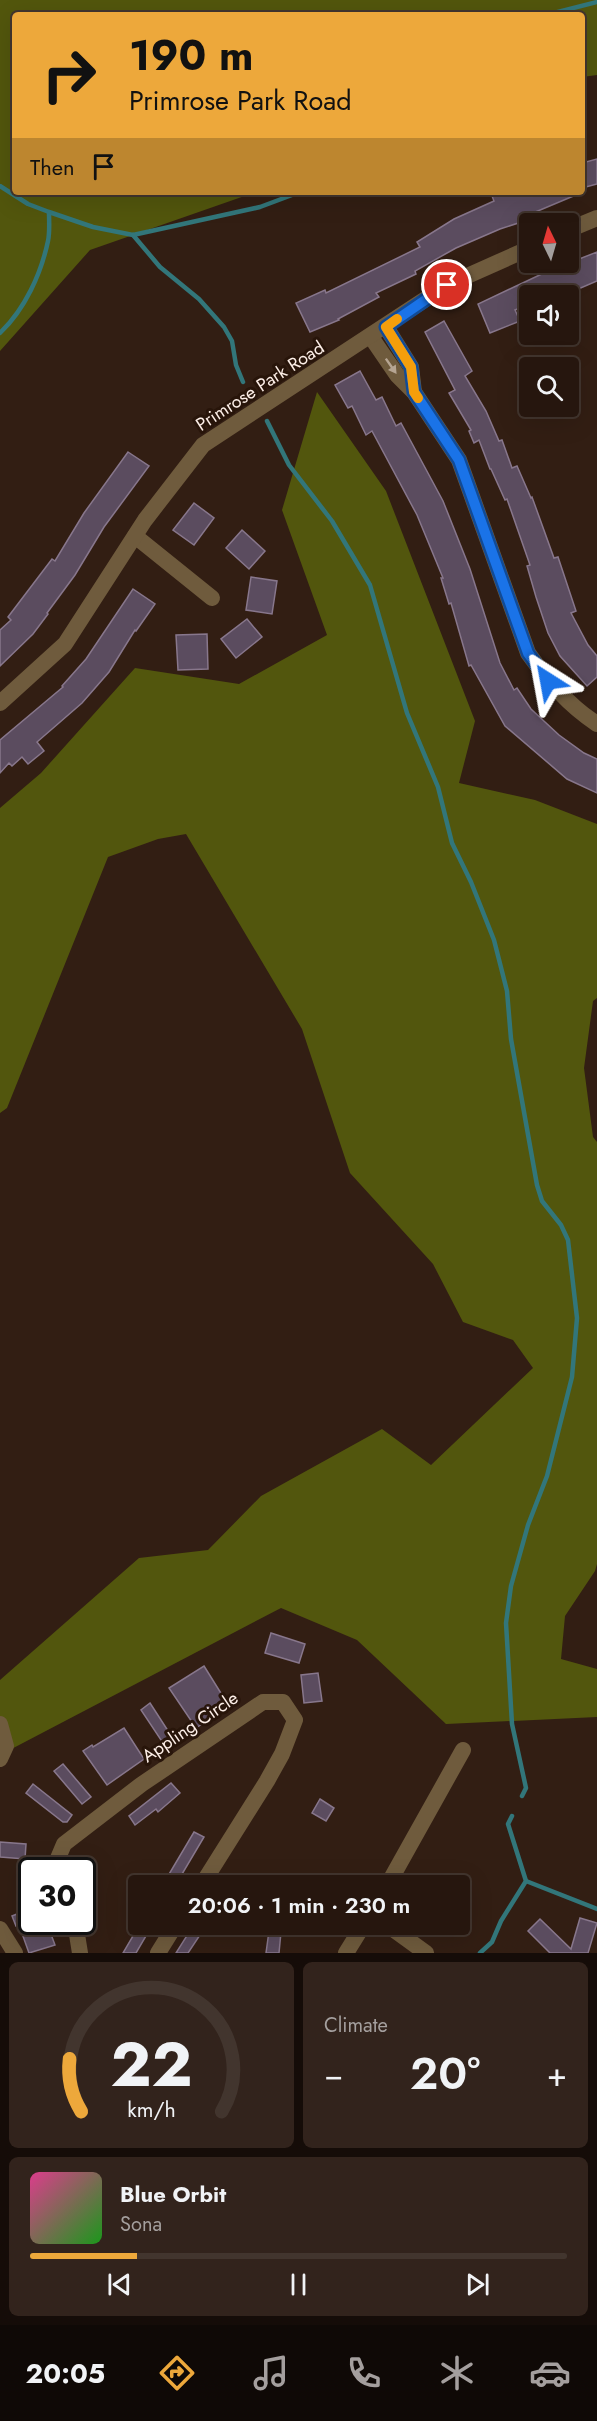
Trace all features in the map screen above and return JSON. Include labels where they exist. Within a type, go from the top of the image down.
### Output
[{"type":"street","points":[[579,225],[597,218]]},
{"type":"street","name":"Primrose Park Road","points":[[0,703],[64,644],[145,520],[203,445],[371,337],[447,285],[519,253]]},
{"type":"street","points":[[386,327],[411,367],[414,392]]},
{"type":"street","points":[[371,337],[397,375],[414,392],[459,460],[528,653],[548,681],[581,713],[597,724]]},
{"type":"street","points":[[135,536],[212,598]]},
{"type":"street","name":"Appling Circle","points":[[58,1857],[64,1844],[142,1784],[263,1702],[282,1702],[294,1720],[282,1754],[208,1875]]},
{"type":"street","points":[[0,1724],[6,1746],[0,1760]]},
{"type":"street","points":[[393,1875],[463,1750]]},
{"type":"street","points":[[0,1929],[15,1953]]},
{"type":"street","points":[[77,1935],[80,1953]]},
{"type":"street","points":[[158,1953],[169,1935]]},
{"type":"street","points":[[346,1953],[357,1935]]},
{"type":"street","points":[[401,1935],[426,1953]]},
{"type":"shaded area","points":[[0,0],[597,0],[597,75],[585,77],[585,12],[12,12],[12,195],[247,195],[90,250],[0,351]]},
{"type":"shaded area","points":[[317,392],[386,491],[475,721],[459,783],[535,800],[597,824],[597,998],[593,1001],[584,1068],[593,1137],[597,1142],[597,1564],[595,1571],[565,1616],[561,1659],[597,1669],[597,1717],[446,1724],[357,1640],[281,1608],[0,1755],[0,1680],[139,1558],[208,1550],[261,1496],[382,1429],[431,1465],[533,1368],[513,1340],[463,1322],[433,1264],[350,1173],[302,1029],[186,834],[158,839],[108,857],[7,1108],[0,1113],[0,808],[41,773],[135,668],[239,684],[327,635],[282,510]]},
{"type":"building","points":[[597,159],[597,184],[585,187],[585,162]]},
{"type":"building","points":[[495,195],[576,195],[533,213],[519,213],[519,223],[456,248],[415,271],[416,274],[376,293],[379,297],[339,320],[310,332],[296,303],[325,290],[326,293],[420,247],[417,242],[454,219],[494,201],[492,196]]},
{"type":"building","points":[[597,252],[597,281],[579,289],[579,285],[519,285],[519,308],[515,310],[519,321],[490,333],[478,304],[544,273],[579,273],[579,259]]},
{"type":"building","points":[[444,321],[472,371],[465,376],[486,411],[499,441],[502,440],[512,468],[517,466],[532,497],[554,558],[558,557],[576,611],[571,613],[588,645],[597,656],[597,677],[587,686],[560,656],[548,633],[527,566],[530,565],[507,499],[505,500],[490,469],[479,440],[474,443],[469,431],[471,430],[449,393],[455,390],[425,332]]},
{"type":"building","points":[[360,371],[376,400],[382,397],[396,426],[401,423],[443,501],[470,569],[500,663],[514,690],[517,688],[531,709],[559,735],[584,753],[597,759],[597,793],[567,779],[505,726],[471,665],[469,666],[451,603],[449,604],[441,578],[443,578],[417,515],[372,431],[366,435],[352,406],[348,408],[335,385]]},
{"type":"building","points":[[128,452],[149,466],[104,527],[48,614],[33,634],[0,666],[0,630],[11,620],[8,617],[52,559],[55,561],[84,513]]},
{"type":"building","points":[[194,503],[214,518],[194,545],[173,530]]},
{"type":"building","points":[[242,530],[265,551],[249,569],[226,548]]},
{"type":"building","points":[[251,577],[277,581],[272,614],[246,610]]},
{"type":"building","points":[[133,589],[155,604],[135,630],[109,672],[82,703],[37,742],[44,751],[28,764],[22,757],[12,766],[9,763],[0,773],[0,740],[63,687],[86,659]]},
{"type":"building","points":[[247,619],[262,637],[236,658],[221,639]]},
{"type":"building","points":[[207,634],[208,669],[178,670],[176,635]]},
{"type":"building","points":[[271,1633],[305,1644],[299,1663],[265,1653]]},
{"type":"building","points":[[204,1666],[229,1706],[196,1728],[169,1688]]},
{"type":"building","points":[[318,1673],[322,1701],[304,1703],[301,1675]]},
{"type":"building","points":[[150,1703],[174,1740],[165,1746],[141,1710]]},
{"type":"building","points":[[124,1728],[144,1759],[107,1785],[83,1751]]},
{"type":"building","points":[[63,1764],[91,1797],[82,1804],[54,1771]]},
{"type":"building","points":[[171,1783],[180,1793],[158,1812],[156,1809],[135,1825],[129,1816]]},
{"type":"building","points":[[33,1784],[72,1815],[67,1822],[63,1822],[26,1793]]},
{"type":"building","points":[[320,1799],[334,1808],[326,1821],[312,1813]]},
{"type":"building","points":[[194,1832],[204,1837],[182,1875],[169,1875]]},
{"type":"building","points":[[0,1842],[26,1844],[25,1857],[0,1857]]},
{"type":"building","points":[[18,1914],[18,1925],[16,1926],[12,1916]]},
{"type":"building","points":[[580,1918],[597,1923],[588,1953],[550,1953],[528,1931],[540,1919],[571,1949]]},
{"type":"building","points":[[23,1935],[51,1935],[55,1945],[29,1953]]},
{"type":"building","points":[[134,1935],[147,1935],[136,1953],[123,1953]]},
{"type":"building","points":[[187,1935],[200,1935],[188,1953],[176,1953]]},
{"type":"building","points":[[268,1935],[281,1935],[279,1953],[266,1953]]},
{"type":"waterway","points":[[558,12],[597,2]]},
{"type":"waterway","points":[[0,186],[12,194]]},
{"type":"waterway","points":[[14,195],[28,204],[93,227],[133,235],[260,207],[292,195]]},
{"type":"waterway","points":[[0,333],[24,302],[41,266],[48,241],[49,212]]},
{"type":"waterway","points":[[133,235],[160,267],[199,299],[224,327],[232,341],[236,365],[243,382]]},
{"type":"waterway","points":[[267,421],[289,465],[332,521],[370,585],[407,713],[438,787],[452,843],[471,882],[494,940],[507,991],[511,1039],[537,1185],[542,1201],[561,1225],[568,1240],[577,1318],[572,1377],[547,1476],[528,1525],[511,1586],[506,1623],[512,1724],[526,1788],[522,1796]]},
{"type":"waterway","points":[[480,1953],[492,1942],[501,1921],[526,1881],[508,1824],[512,1816]]},
{"type":"waterway","points":[[526,1881],[597,1909]]},
{"type":"slow traffic","points":[[397,319],[386,327],[411,367],[414,392],[418,398]]},
{"type":"route","points":[[447,285],[386,327],[411,367],[414,392],[459,460],[528,653],[548,681]]}]
